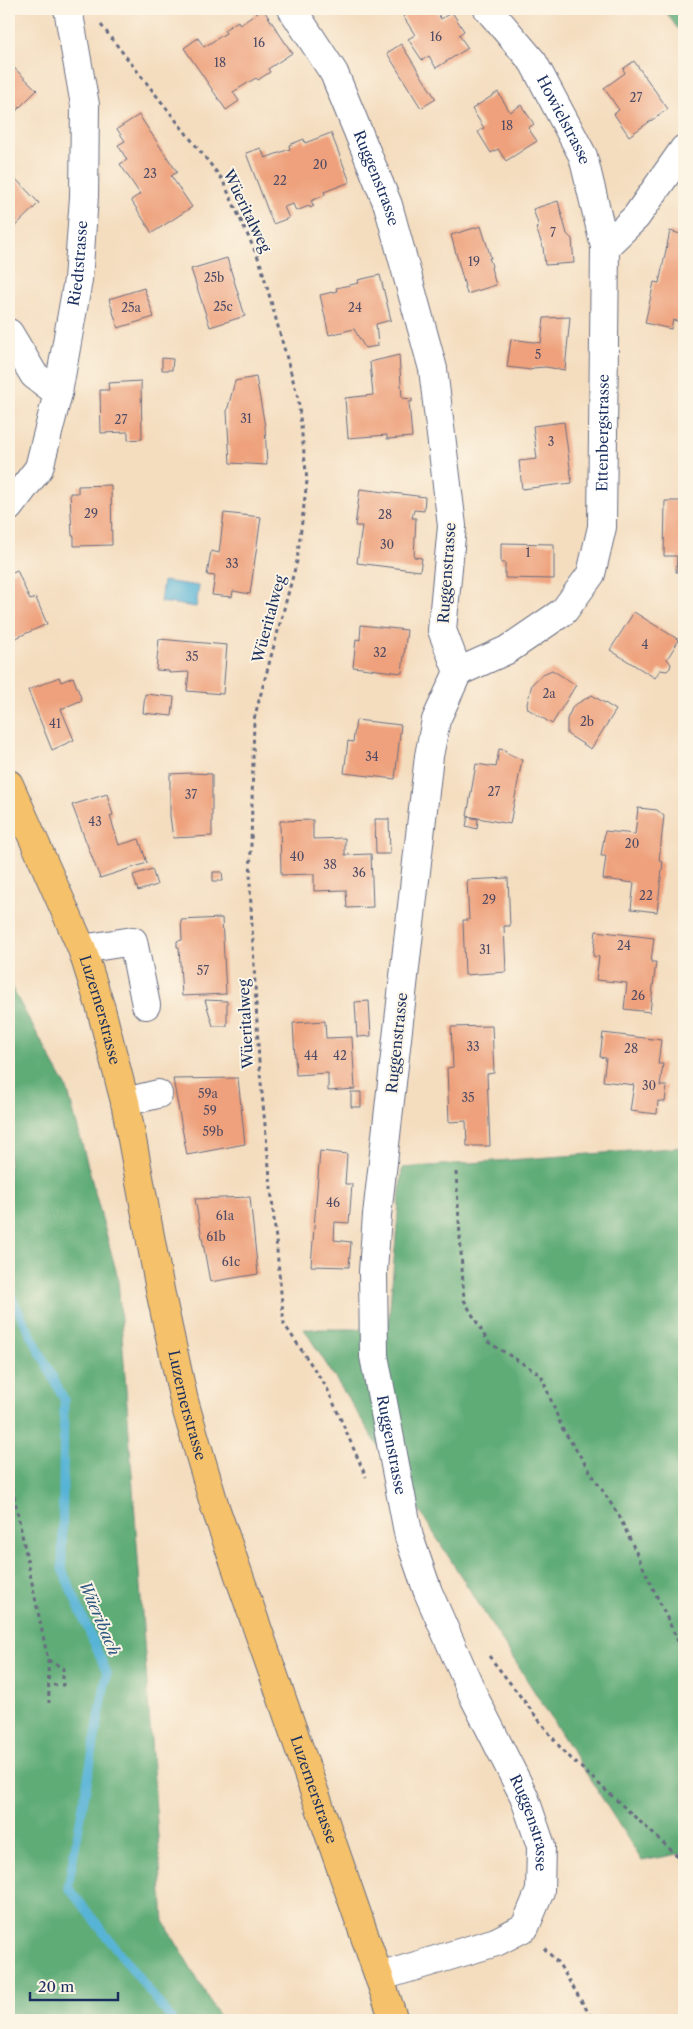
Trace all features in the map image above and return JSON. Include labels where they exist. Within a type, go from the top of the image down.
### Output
[{"type":"main road","name":"Luzernerstrasse","points":[[9,784],[82,949],[101,1009],[125,1102],[161,1295],[184,1401],[215,1507],[394,2020]]},
{"type":"street","name":"Ruggenstrasse","points":[[292,9],[334,73],[388,205],[433,369],[452,526],[442,630],[458,672],[436,720],[429,756],[378,1205],[373,1271],[374,1356],[409,1537],[428,1592],[475,1699],[524,1796],[541,1846],[540,1891],[525,1927]]},
{"type":"street","name":"Howielstrasse","points":[[488,9],[533,62],[583,156],[605,247]]},
{"type":"street","name":"Riedtstrasse","points":[[9,507],[39,468],[58,393],[78,280],[84,197],[85,105],[69,12]]},
{"type":"street","points":[[605,247],[636,217],[684,149]]},
{"type":"street","name":"Ettenbergstrasse","points":[[458,672],[507,650],[564,611],[591,574],[602,527],[605,247]]},
{"type":"street","points":[[9,333],[34,375],[58,393]]},
{"type":"street","points":[[82,949],[132,941],[146,1005]]},
{"type":"street","points":[[125,1102],[158,1094]]},
{"type":"street","points":[[379,1977],[496,1942],[525,1927]]},
{"type":"path","name":"Wüeritalweg","points":[[69,12],[96,18],[222,179],[260,262],[298,398],[307,481],[296,561],[254,719],[250,887],[259,1062],[284,1324],[327,1388],[370,1486]]},
{"type":"path","points":[[684,914],[684,963]]},
{"type":"path","points":[[456,1172],[464,1300],[488,1342],[541,1375],[562,1428],[619,1516],[684,1654]]},
{"type":"path","points":[[9,1472],[48,1660],[49,1703]]},
{"type":"path","points":[[448,1638],[490,1657],[564,1751],[684,1862]]},
{"type":"path","points":[[48,1660],[63,1668],[63,1686],[50,1685]]},
{"type":"path","points":[[525,1927],[559,1964],[593,2020]]},
{"type":"green space","points":[[664,9],[684,9],[684,38]]},
{"type":"green space","points":[[9,983],[67,1088],[118,1278],[164,1922],[221,2020],[9,2020]]},
{"type":"green space","points":[[684,1147],[684,1853],[642,1861],[304,1329],[388,1329],[402,1168]]},
{"type":"water","points":[[163,581],[199,586],[196,607],[160,602]]},
{"type":"building","points":[[263,9],[292,53],[268,69],[270,72],[258,80],[256,78],[233,92],[239,101],[226,110],[184,48],[198,38],[204,47],[226,33],[224,30],[238,21],[240,25]]},
{"type":"building","points":[[415,9],[435,9],[441,19],[452,12],[464,31],[459,35],[468,48],[436,68],[429,56],[422,60],[408,39],[415,35],[403,16]]},
{"type":"building","points":[[401,44],[436,99],[421,108],[387,53]]},
{"type":"building","points":[[634,61],[668,109],[629,136],[614,114],[619,110],[604,88],[625,73],[623,69]]},
{"type":"building","points":[[9,63],[37,90],[9,118]]},
{"type":"building","points":[[498,92],[510,112],[521,105],[534,124],[528,128],[537,141],[506,161],[498,149],[491,153],[478,132],[484,128],[472,109]]},
{"type":"building","points":[[139,115],[177,172],[171,176],[192,207],[152,233],[131,200],[140,194],[120,164],[127,160],[118,145],[125,141],[117,129]]},
{"type":"building","points":[[331,133],[350,182],[324,192],[325,195],[311,201],[314,206],[310,208],[309,206],[296,211],[293,204],[284,207],[289,218],[273,224],[246,153],[261,148],[265,158],[290,149],[289,145],[304,139],[305,143]]},
{"type":"building","points":[[9,172],[39,203],[9,232]]},
{"type":"building","points":[[558,201],[567,234],[572,239],[574,263],[545,265],[543,247],[536,228],[539,227],[533,209]]},
{"type":"building","points":[[481,226],[491,258],[489,258],[496,285],[467,294],[451,235]]},
{"type":"building","points":[[670,231],[684,235],[684,323],[673,320],[671,329],[645,323],[654,282],[659,283]]},
{"type":"building","points":[[227,258],[245,316],[210,327],[191,269]]},
{"type":"building","points":[[380,275],[391,320],[376,324],[378,346],[365,348],[354,329],[329,335],[320,295],[337,291],[336,288],[359,283],[358,280]]},
{"type":"building","points":[[144,288],[154,317],[118,328],[109,299]]},
{"type":"building","points":[[570,317],[565,370],[545,367],[533,368],[531,370],[507,367],[511,339],[541,343],[544,318]]},
{"type":"building","points":[[399,355],[402,398],[412,399],[412,402],[409,402],[412,437],[387,439],[387,435],[348,438],[345,398],[373,395],[370,362]]},
{"type":"building","points":[[162,358],[173,359],[172,370],[162,370]]},
{"type":"building","points":[[256,377],[265,426],[267,465],[230,463],[227,411],[235,381]]},
{"type":"building","points":[[141,381],[142,439],[128,440],[128,432],[101,433],[100,390],[109,390],[108,383]]},
{"type":"building","points":[[564,422],[572,483],[522,489],[519,461],[537,459],[533,426]]},
{"type":"building","points":[[111,485],[112,545],[74,546],[70,493],[78,493],[78,486]]},
{"type":"building","points":[[360,489],[425,497],[424,511],[414,510],[412,518],[416,518],[414,557],[422,558],[420,571],[357,563],[362,526],[355,526]]},
{"type":"building","points":[[665,501],[684,501],[684,572],[676,572],[677,556],[664,556]]},
{"type":"building","points":[[224,513],[261,517],[250,594],[233,591],[232,597],[212,595],[215,576],[207,575],[211,551],[219,553]]},
{"type":"building","points":[[501,543],[554,544],[554,579],[505,578],[505,563],[501,563]]},
{"type":"building","points":[[17,570],[30,600],[36,598],[47,624],[9,641],[9,574]]},
{"type":"building","points":[[634,612],[679,640],[667,659],[671,664],[670,668],[667,671],[660,670],[655,678],[610,650]]},
{"type":"building","points":[[361,625],[407,630],[402,673],[353,667],[356,639],[360,640]]},
{"type":"building","points":[[159,639],[227,645],[223,694],[187,691],[189,672],[169,673],[169,671],[156,670]]},
{"type":"building","points":[[552,670],[576,685],[552,724],[528,709],[527,704],[532,684],[543,674]]},
{"type":"building","points":[[59,677],[61,682],[73,677],[82,700],[61,709],[74,740],[52,750],[28,690]]},
{"type":"building","points":[[145,694],[174,697],[172,716],[143,713]]},
{"type":"building","points":[[592,695],[616,710],[591,749],[567,734],[567,719],[573,706]]},
{"type":"building","points":[[356,720],[401,725],[395,779],[344,773],[348,741],[353,742]]},
{"type":"building","points":[[499,749],[506,750],[505,752],[522,760],[510,824],[467,816],[476,764],[496,767]]},
{"type":"building","points":[[170,774],[212,774],[212,836],[173,838],[170,816]]},
{"type":"building","points":[[107,794],[113,815],[110,816],[119,845],[139,839],[147,863],[100,878],[72,805]]},
{"type":"building","points":[[638,808],[657,810],[664,816],[659,861],[663,862],[657,912],[631,909],[634,883],[603,879],[606,856],[601,856],[605,831],[635,834]]},
{"type":"building","points":[[468,817],[478,819],[477,829],[466,826]]},
{"type":"building","points":[[375,819],[389,819],[390,854],[376,854]]},
{"type":"building","points":[[313,820],[313,839],[345,838],[345,855],[371,854],[373,907],[347,908],[346,890],[314,891],[314,874],[281,875],[280,821]]},
{"type":"building","points":[[152,869],[157,885],[138,891],[133,875]]},
{"type":"building","points":[[213,872],[222,872],[223,881],[213,881]]},
{"type":"building","points":[[508,878],[510,926],[504,926],[506,972],[465,975],[463,920],[469,920],[467,880]]},
{"type":"building","points":[[222,918],[226,994],[182,996],[179,947],[177,947],[177,941],[182,940],[181,920]]},
{"type":"building","points":[[596,931],[654,938],[651,962],[656,962],[650,1012],[624,1009],[627,983],[596,980],[599,957],[593,956]]},
{"type":"building","points":[[205,1000],[227,1001],[227,1026],[213,1026]]},
{"type":"building","points":[[369,1001],[371,1036],[357,1037],[355,1002]]},
{"type":"building","points":[[325,1021],[326,1038],[352,1037],[355,1089],[328,1091],[328,1073],[296,1075],[293,1023]]},
{"type":"building","points":[[492,1026],[494,1073],[487,1074],[490,1146],[467,1146],[466,1121],[449,1122],[447,1068],[453,1067],[451,1027]]},
{"type":"building","points":[[603,1033],[661,1040],[658,1064],[663,1064],[660,1086],[667,1086],[665,1102],[658,1101],[657,1114],[630,1111],[634,1085],[603,1081],[606,1058],[600,1057]]},
{"type":"building","points":[[238,1078],[245,1144],[187,1155],[173,1079]]},
{"type":"building","points":[[351,1092],[361,1092],[361,1107],[351,1107]]},
{"type":"building","points":[[320,1151],[347,1154],[345,1184],[352,1184],[349,1223],[335,1222],[334,1240],[351,1242],[349,1267],[311,1266]]},
{"type":"building","points":[[250,1197],[258,1274],[210,1282],[195,1199]]},
{"type":"waterway","name":"Wüeribach","points":[[9,1292],[64,1399],[62,1569],[107,1673],[68,1887],[172,2020]]}]
